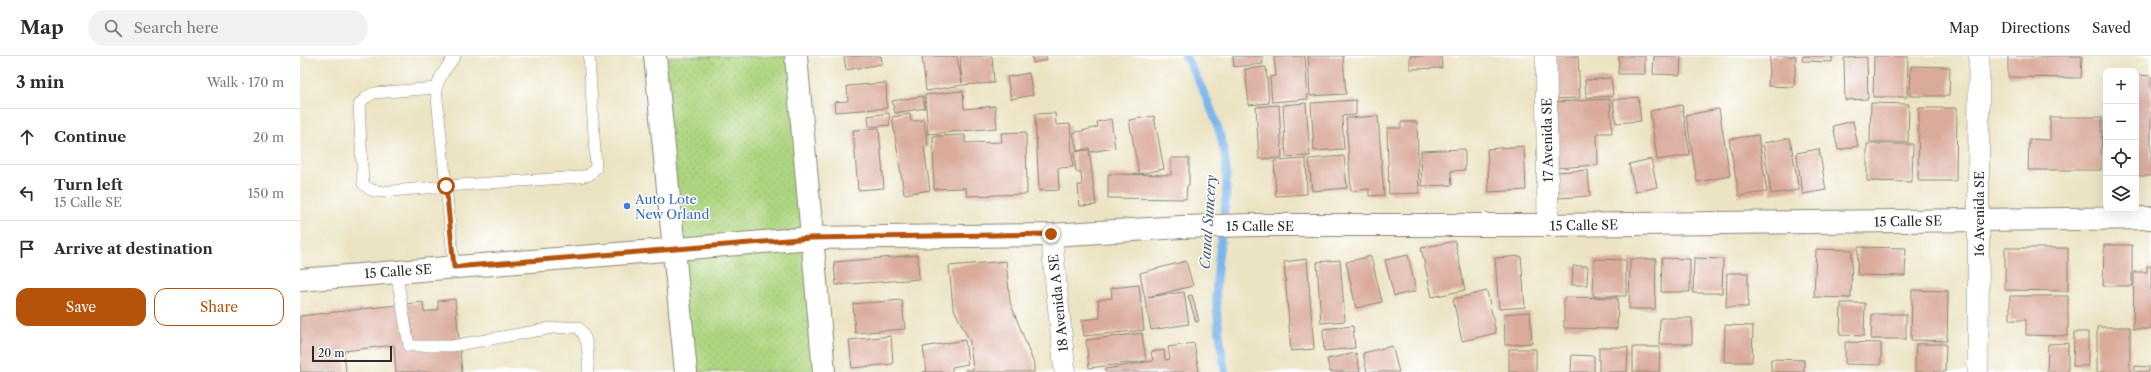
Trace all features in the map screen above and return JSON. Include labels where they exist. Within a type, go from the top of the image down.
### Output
[{"type":"street","points":[[655,56],[686,372]]},
{"type":"street","points":[[796,56],[824,372]]},
{"type":"street","name":"17 Avenida SE","points":[[1546,56],[1548,225]]},
{"type":"street","name":"16 Avenida SE","points":[[1978,372],[1979,56]]},
{"type":"street","name":"15 Calle SE","points":[[300,280],[674,248],[811,238],[1051,234],[1181,227],[1253,225],[1548,225],[2151,218]]},
{"type":"street","name":"18 Avenida A SE","points":[[1051,234],[1065,372]]},
{"type":"lane","points":[[454,267],[436,88],[442,74],[455,56]]},
{"type":"lane","points":[[436,88],[374,93],[366,97],[359,105],[363,184],[371,190],[382,192],[589,176],[596,168],[589,56]]},
{"type":"lane","points":[[396,271],[409,346],[452,346],[552,328],[578,327],[584,333],[587,344],[588,372]]},
{"type":"green space","points":[[656,56],[794,56],[824,372],[686,372]]},
{"type":"building","points":[[844,56],[881,56],[882,64],[846,70]]},
{"type":"building","points":[[922,56],[957,56],[962,83],[960,56],[992,56],[994,83],[962,85],[926,91]]},
{"type":"building","points":[[1032,56],[1046,56],[1047,60],[1033,63]]},
{"type":"building","points":[[1233,56],[1262,56],[1263,64],[1234,67]]},
{"type":"building","points":[[1305,56],[1308,99],[1272,102],[1270,77],[1276,76],[1274,57]]},
{"type":"building","points":[[1308,56],[1343,56],[1346,94],[1310,96]]},
{"type":"building","points":[[1410,56],[1441,56],[1442,68],[1410,69]]},
{"type":"building","points":[[1551,56],[1578,56],[1580,98],[1553,99]]},
{"type":"building","points":[[1619,56],[1645,56],[1645,74],[1618,74]]},
{"type":"building","points":[[1654,56],[1681,56],[1680,75],[1653,74]]},
{"type":"building","points":[[1770,56],[1796,56],[1794,87],[1768,86]]},
{"type":"building","points":[[1803,56],[1832,56],[1832,62],[1802,61]]},
{"type":"building","points":[[1874,56],[1908,56],[1907,97],[1873,97]]},
{"type":"building","points":[[2008,56],[2082,56],[2081,78],[2008,77]]},
{"type":"building","points":[[1867,57],[1868,99],[1845,100],[1844,58]]},
{"type":"building","points":[[1911,66],[1950,67],[1949,96],[1910,96]]},
{"type":"building","points":[[1266,67],[1269,103],[1249,105],[1245,69]]},
{"type":"building","points":[[1029,73],[1033,95],[1011,99],[1007,77]]},
{"type":"building","points":[[2139,75],[2151,76],[2151,176],[2139,176]]},
{"type":"building","points":[[1611,78],[1613,96],[1586,98],[1585,80]]},
{"type":"building","points":[[886,83],[887,108],[835,112],[834,102],[848,101],[847,86]]},
{"type":"building","points":[[963,91],[964,109],[995,106],[997,128],[928,134],[925,95]]},
{"type":"building","points":[[923,96],[925,108],[895,113],[892,101]]},
{"type":"building","points":[[1638,97],[1641,121],[1616,123],[1613,100]]},
{"type":"building","points":[[1610,99],[1612,133],[1597,133],[1598,165],[1556,168],[1553,102]]},
{"type":"building","points":[[1356,100],[1356,115],[1342,116],[1344,149],[1314,151],[1311,103]]},
{"type":"building","points":[[1306,103],[1310,156],[1286,157],[1283,105]]},
{"type":"building","points":[[1871,103],[1909,104],[1908,142],[1870,142]]},
{"type":"building","points":[[1279,105],[1282,158],[1259,159],[1256,107]]},
{"type":"building","points":[[1682,105],[1690,155],[1657,160],[1650,111]]},
{"type":"building","points":[[1919,108],[1957,108],[1956,181],[1918,181]]},
{"type":"building","points":[[1719,109],[1730,176],[1697,182],[1686,115]]},
{"type":"building","points":[[889,113],[890,125],[869,127],[868,116]]},
{"type":"building","points":[[1055,113],[1056,125],[1070,124],[1073,167],[1058,168],[1059,190],[1039,191],[1035,114]]},
{"type":"building","points":[[910,114],[911,121],[924,120],[928,146],[924,147],[930,190],[904,194],[892,117]]},
{"type":"building","points":[[1154,116],[1164,169],[1139,174],[1129,120]]},
{"type":"building","points":[[1378,116],[1384,195],[1369,196],[1369,189],[1351,191],[1346,118]]},
{"type":"building","points":[[2050,117],[2102,117],[2101,170],[2028,170],[2029,139],[2050,140]]},
{"type":"building","points":[[1111,119],[1115,148],[1090,152],[1089,148],[1077,151],[1073,133],[1098,127],[1097,122]]},
{"type":"building","points":[[1853,121],[1858,146],[1838,150],[1833,126]]},
{"type":"building","points":[[1401,122],[1417,122],[1419,193],[1389,194],[1387,128],[1401,128]]},
{"type":"building","points":[[879,128],[884,188],[858,190],[853,130]]},
{"type":"building","points":[[1026,132],[1027,194],[967,196],[966,188],[934,189],[933,136],[965,135],[965,143],[1002,142],[1001,133]]},
{"type":"building","points":[[1758,135],[1767,192],[1739,196],[1729,139]]},
{"type":"building","points":[[1790,138],[1799,190],[1771,194],[1763,143]]},
{"type":"building","points":[[1867,144],[1913,144],[1912,182],[1867,181]]},
{"type":"building","points":[[1524,146],[1526,190],[1489,192],[1487,149]]},
{"type":"building","points":[[1465,149],[1465,170],[1451,171],[1452,185],[1422,186],[1421,151]]},
{"type":"building","points":[[1819,149],[1826,190],[1803,194],[1796,153]]},
{"type":"building","points":[[1089,150],[1096,205],[1080,206],[1078,185],[1082,185],[1081,172],[1076,172],[1074,152]]},
{"type":"building","points":[[1344,156],[1347,188],[1312,191],[1309,159]]},
{"type":"building","points":[[1171,158],[1189,158],[1189,185],[1187,186],[1186,199],[1108,198],[1108,174],[1171,175]]},
{"type":"building","points":[[1306,159],[1307,194],[1276,196],[1274,161]]},
{"type":"building","points":[[1651,159],[1657,187],[1635,192],[1629,164]]},
{"type":"building","points":[[1588,170],[1590,196],[1558,198],[1556,172]]},
{"type":"building","points":[[1455,241],[1465,290],[1432,297],[1421,248]]},
{"type":"building","points":[[2104,245],[2132,245],[2132,286],[2103,286]]},
{"type":"building","points":[[1858,247],[1906,248],[1905,276],[1857,275]]},
{"type":"building","points":[[2005,248],[2068,248],[2068,291],[2005,290]]},
{"type":"building","points":[[1816,249],[1852,250],[1851,298],[1814,297]]},
{"type":"building","points":[[918,255],[919,279],[836,285],[834,262]]},
{"type":"building","points":[[1408,255],[1416,291],[1394,296],[1385,260]]},
{"type":"building","points":[[1371,256],[1382,302],[1356,308],[1346,262]]},
{"type":"building","points":[[1521,256],[1525,307],[1499,309],[1495,258]]},
{"type":"building","points":[[1662,258],[1690,259],[1690,292],[1661,292]]},
{"type":"building","points":[[1694,258],[1723,259],[1722,293],[1693,293]]},
{"type":"building","points":[[1307,259],[1314,349],[1291,351],[1284,262]]},
{"type":"building","points":[[1594,259],[1626,260],[1626,296],[1593,296]]},
{"type":"building","points":[[1630,259],[1656,259],[1655,309],[1629,309]]},
{"type":"building","points":[[1340,260],[1345,321],[1321,323],[1317,262]]},
{"type":"building","points":[[1006,261],[1010,302],[1034,364],[1034,372],[965,372],[965,370],[973,370],[970,342],[953,307],[949,266]]},
{"type":"building","points":[[1186,261],[1193,286],[1148,297],[1184,292],[1189,324],[1151,330],[1140,273]]},
{"type":"building","points":[[1573,266],[1588,266],[1587,285],[1572,285]]},
{"type":"building","points":[[2147,266],[2151,266],[2151,329],[2133,329],[2134,272],[2147,272]]},
{"type":"building","points":[[1727,273],[1748,273],[1748,307],[1726,307]]},
{"type":"building","points":[[1139,285],[1144,330],[1084,336],[1082,320],[1100,318],[1098,300],[1112,298],[1111,288]]},
{"type":"building","points":[[1912,290],[1948,291],[1947,341],[1911,340]]},
{"type":"building","points":[[1487,291],[1496,333],[1462,341],[1453,299]]},
{"type":"building","points":[[1192,295],[1199,321],[1196,322],[1188,296]]},
{"type":"building","points":[[2010,296],[2068,296],[2068,336],[2026,335],[2026,320],[2010,320]]},
{"type":"building","points":[[1564,297],[1618,298],[1617,329],[1564,328]]},
{"type":"building","points":[[455,299],[462,372],[396,372],[394,345],[344,351],[346,372],[300,372],[300,316],[423,302],[424,312],[438,310],[438,301]]},
{"type":"building","points":[[902,300],[905,329],[855,333],[853,304]]},
{"type":"building","points":[[1841,303],[1865,303],[1864,336],[1840,335]]},
{"type":"building","points":[[1530,312],[1532,343],[1505,345],[1504,314]]},
{"type":"building","points":[[1872,314],[1906,314],[1906,339],[1871,339]]},
{"type":"building","points":[[1660,318],[1692,318],[1692,344],[1659,344]]},
{"type":"building","points":[[1725,325],[1753,326],[1752,362],[1724,362]]},
{"type":"building","points":[[1353,326],[1355,348],[1324,351],[1323,329]]},
{"type":"building","points":[[2097,327],[2130,327],[2130,372],[2097,372]]},
{"type":"building","points":[[2074,332],[2088,332],[2088,366],[2073,366]]},
{"type":"building","points":[[1142,333],[1146,361],[1089,368],[1086,340]]},
{"type":"building","points":[[891,336],[893,364],[852,368],[849,340]]},
{"type":"building","points":[[965,340],[968,364],[952,367],[952,372],[923,372],[927,371],[923,347]]},
{"type":"building","points":[[1845,342],[1881,343],[1881,365],[1845,364]]},
{"type":"building","points":[[1194,343],[1199,372],[1105,372],[1105,369],[1153,361],[1151,352],[1164,350],[1165,360],[1170,359],[1168,347]]},
{"type":"building","points":[[2068,343],[2068,372],[2047,372],[2048,344]]},
{"type":"building","points":[[1916,344],[1946,344],[1945,372],[1915,372]]},
{"type":"building","points":[[1392,346],[1399,372],[1367,372],[1363,353]]},
{"type":"building","points":[[1599,347],[1628,347],[1627,372],[1599,372]]},
{"type":"building","points":[[1633,347],[1660,347],[1659,372],[1633,372]]},
{"type":"building","points":[[1509,349],[1536,349],[1536,372],[1509,372]]},
{"type":"building","points":[[1356,353],[1360,372],[1330,372],[1327,359]]},
{"type":"building","points":[[1572,355],[1594,356],[1594,372],[1571,372]]},
{"type":"building","points":[[1771,359],[1804,360],[1804,372],[1771,372]]},
{"type":"building","points":[[2135,366],[2149,367],[2149,372],[2135,372]]},
{"type":"waterway","name":"Canal Suncery","points":[[1185,56],[1197,77],[1208,102],[1222,140],[1224,151],[1226,186],[1217,274],[1216,301],[1225,372]]},
{"type":"place","name":"Auto Lote New Orland","points":[[627,206]]},
{"type":"route","points":[[446,186],[454,267],[811,238],[1051,234]]}]
